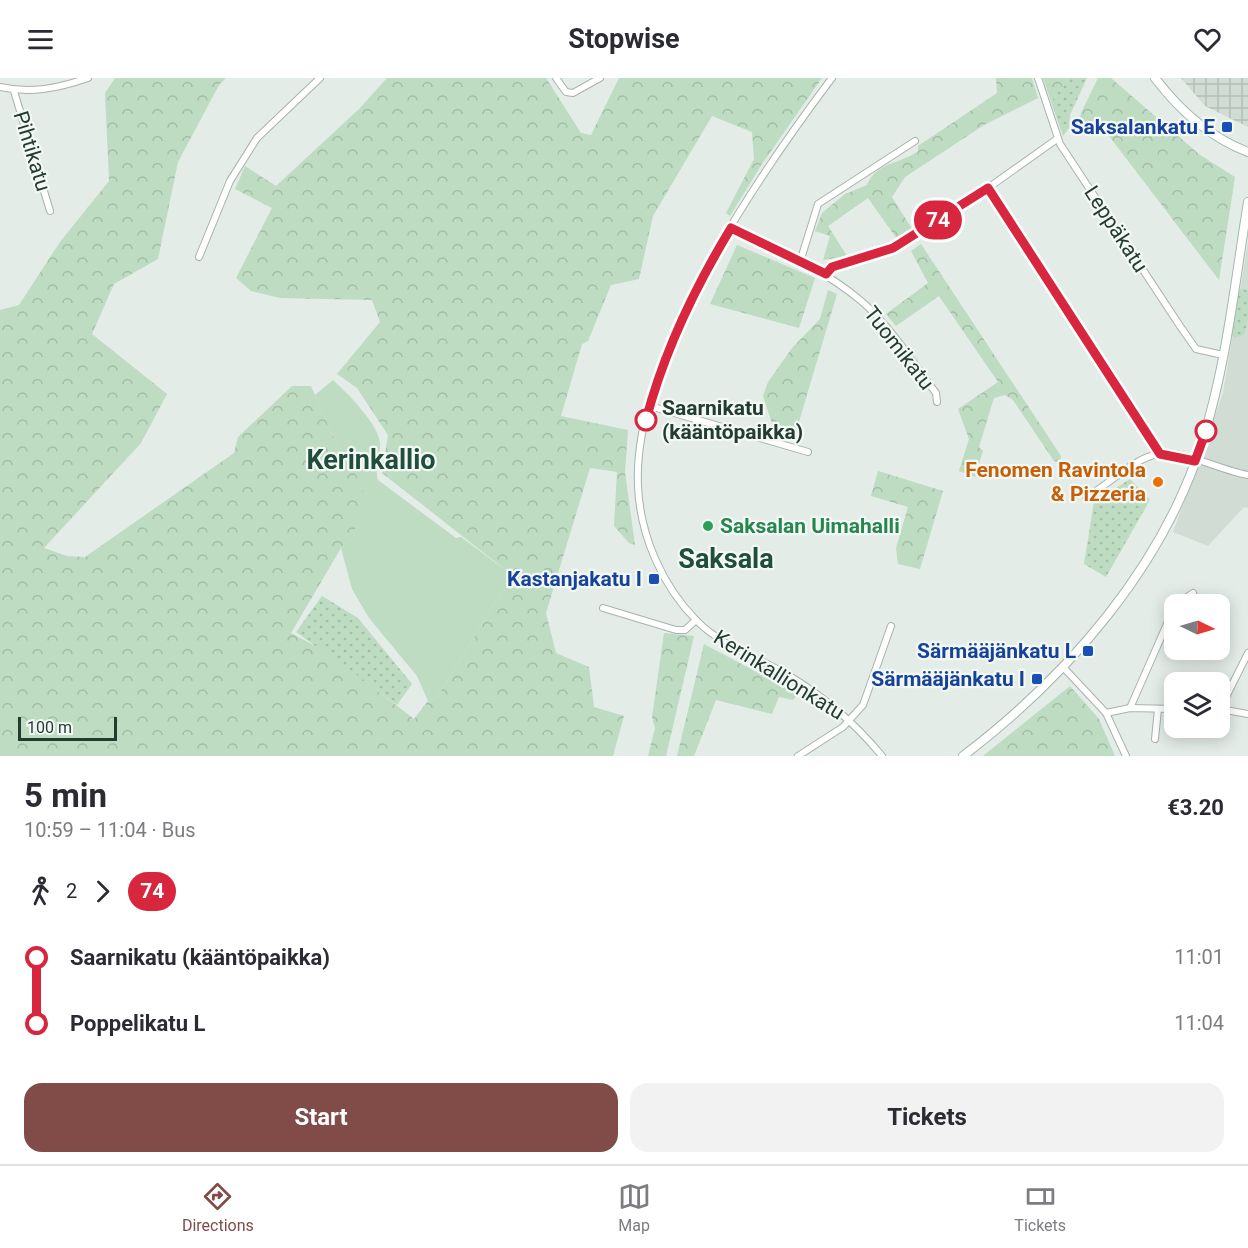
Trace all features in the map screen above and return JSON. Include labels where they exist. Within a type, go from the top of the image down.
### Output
[{"type":"street","name":"Pihtikatu","points":[[0,87],[14,91],[40,90],[88,78]]},
{"type":"street","points":[[199,257],[230,181],[257,138],[320,78]]},
{"type":"street","points":[[556,78],[566,92],[578,93],[600,78]]},
{"type":"street","name":"Kerinkallionkatu","points":[[832,78],[791,132],[731,228],[681,316],[650,406],[639,458],[640,514],[657,562],[696,620],[721,641],[785,674],[850,720],[882,756]]},
{"type":"street","name":"Leppäkatu","points":[[1038,78],[1057,139],[1196,349],[1222,356]]},
{"type":"street","points":[[1155,78],[1192,120],[1217,137],[1248,152]]},
{"type":"street","name":"Pihtikatu","points":[[14,91],[50,211]]},
{"type":"street","points":[[826,274],[832,267],[893,248],[988,188],[1057,139]]},
{"type":"street","points":[[800,262],[818,204],[915,141]]},
{"type":"street","points":[[988,188],[1160,454]]},
{"type":"street","points":[[963,756],[1005,723],[1063,667],[1137,575],[1176,506],[1195,461],[1210,412],[1222,356],[1248,202]]},
{"type":"street","name":"Tuomikatu","points":[[731,228],[826,274],[862,301],[892,334],[936,393],[937,402]]},
{"type":"street","points":[[650,406],[808,452]]},
{"type":"street","points":[[1086,497],[1142,461],[1160,454],[1248,475]]},
{"type":"street","points":[[603,608],[676,630],[685,630],[696,620]]},
{"type":"street","points":[[798,756],[850,720],[867,697],[891,626]]},
{"type":"street","points":[[1130,708],[1164,633]]},
{"type":"street","points":[[1230,689],[1248,653]]},
{"type":"street","points":[[1063,667],[1106,713],[1126,756]]},
{"type":"street","points":[[1106,713],[1130,708],[1164,709]]},
{"type":"street","points":[[1155,739],[1158,709]]},
{"type":"street","points":[[1230,711],[1248,714]]},
{"type":"shaded area","points":[[1181,78],[1248,78],[1248,127],[1205,106]]},
{"type":"shaded area","points":[[1248,242],[1248,508],[1244,507],[1208,546],[1173,532],[1223,393]]},
{"type":"green space","points":[[115,78],[226,78],[219,85],[178,162],[158,259],[114,284],[92,334],[167,394],[141,443],[44,548],[67,556],[85,557],[234,453],[238,437],[292,386],[311,386],[335,440],[353,467],[364,491],[354,536],[341,548],[291,633],[330,654],[414,719],[428,701],[436,699],[512,575],[382,473],[388,435],[357,388],[337,374],[380,322],[372,300],[280,298],[251,291],[236,278],[272,208],[235,189],[245,166],[276,186],[359,109],[387,78],[546,78],[581,133],[591,135],[619,78],[822,78],[762,164],[730,216],[726,213],[754,159],[752,132],[712,116],[653,216],[639,279],[611,285],[588,341],[582,344],[561,416],[628,430],[625,472],[635,545],[629,543],[614,526],[617,472],[590,468],[546,613],[556,653],[589,667],[594,707],[624,716],[613,756],[0,756],[0,310],[19,305],[60,242],[109,181],[105,93]]},
{"type":"green space","points":[[996,78],[1032,78],[1038,98],[984,125],[905,177],[892,197],[912,229],[897,239],[868,198],[828,226],[847,256],[823,260],[830,236],[815,231],[822,213],[845,194],[867,185],[876,172],[918,151],[918,146],[997,93]]},
{"type":"green space","points":[[1043,78],[1068,78],[1051,102]]},
{"type":"green space","points":[[1068,78],[1087,78],[1070,115],[1069,128],[1063,136],[1051,102]]},
{"type":"green space","points":[[1098,78],[1111,78],[1200,155],[1235,177],[1219,280],[1096,119],[1076,134],[1081,113]]},
{"type":"green space","points":[[921,244],[1061,456],[1060,463],[1054,461],[1013,400],[1005,395],[994,398],[979,447],[983,451],[975,477],[959,471],[969,439],[958,409],[998,382],[939,296],[896,326],[886,314],[928,283],[911,251]]},
{"type":"green space","points":[[737,245],[815,278],[799,328],[710,304]]},
{"type":"green space","points":[[828,290],[837,294],[795,435],[774,429],[763,396],[768,382],[792,348],[820,319]]},
{"type":"green space","points":[[1248,290],[1248,319],[1244,335],[1234,338],[1231,333],[1238,291]]},
{"type":"green space","points":[[333,380],[361,409],[378,435],[380,448],[378,480],[456,538],[461,537],[512,575],[436,699],[428,701],[417,676],[369,618],[352,589],[341,548],[354,536],[363,491],[353,467],[335,440],[315,395]]},
{"type":"green space","points":[[878,471],[943,491],[920,569],[898,564],[896,548],[908,507],[871,496]]},
{"type":"green space","points":[[1130,479],[1150,500],[1106,577],[1084,564],[1094,502]]},
{"type":"green space","points":[[322,596],[358,618],[412,684],[397,705],[296,632]]},
{"type":"green space","points":[[664,633],[694,636],[666,756],[648,756],[655,728],[652,717]]},
{"type":"green space","points":[[704,644],[798,694],[793,700],[779,697],[772,714],[716,700],[694,756],[677,756]]},
{"type":"green space","points":[[1070,686],[1099,719],[1115,756],[983,756]]},
{"type":"bus line","name":"74","points":[[646,420],[656,381],[681,316],[731,228],[826,274],[832,267],[893,248],[988,188],[1160,454],[1172,454],[1195,461],[1206,431]]},
{"type":"place","name":"Saksalankatu E","points":[[1227,127]]},
{"type":"place","name":"Saarnikatu (kääntöpaikka)","points":[[646,420]]},
{"type":"place","name":"Fenomen Ravintola & Pizzeria","points":[[1158,482]]},
{"type":"place","name":"Saksalan Uimahalli","points":[[708,526]]},
{"type":"place","name":"Kastanjakatu I","points":[[654,579]]},
{"type":"place","name":"Särmääjänkatu L","points":[[1088,651]]},
{"type":"place","name":"Särmääjänkatu I","points":[[1037,679]]},
{"type":"district","name":"Kerinkallio","points":[[371,460]]},
{"type":"district","name":"Saksala","points":[[726,559]]}]
